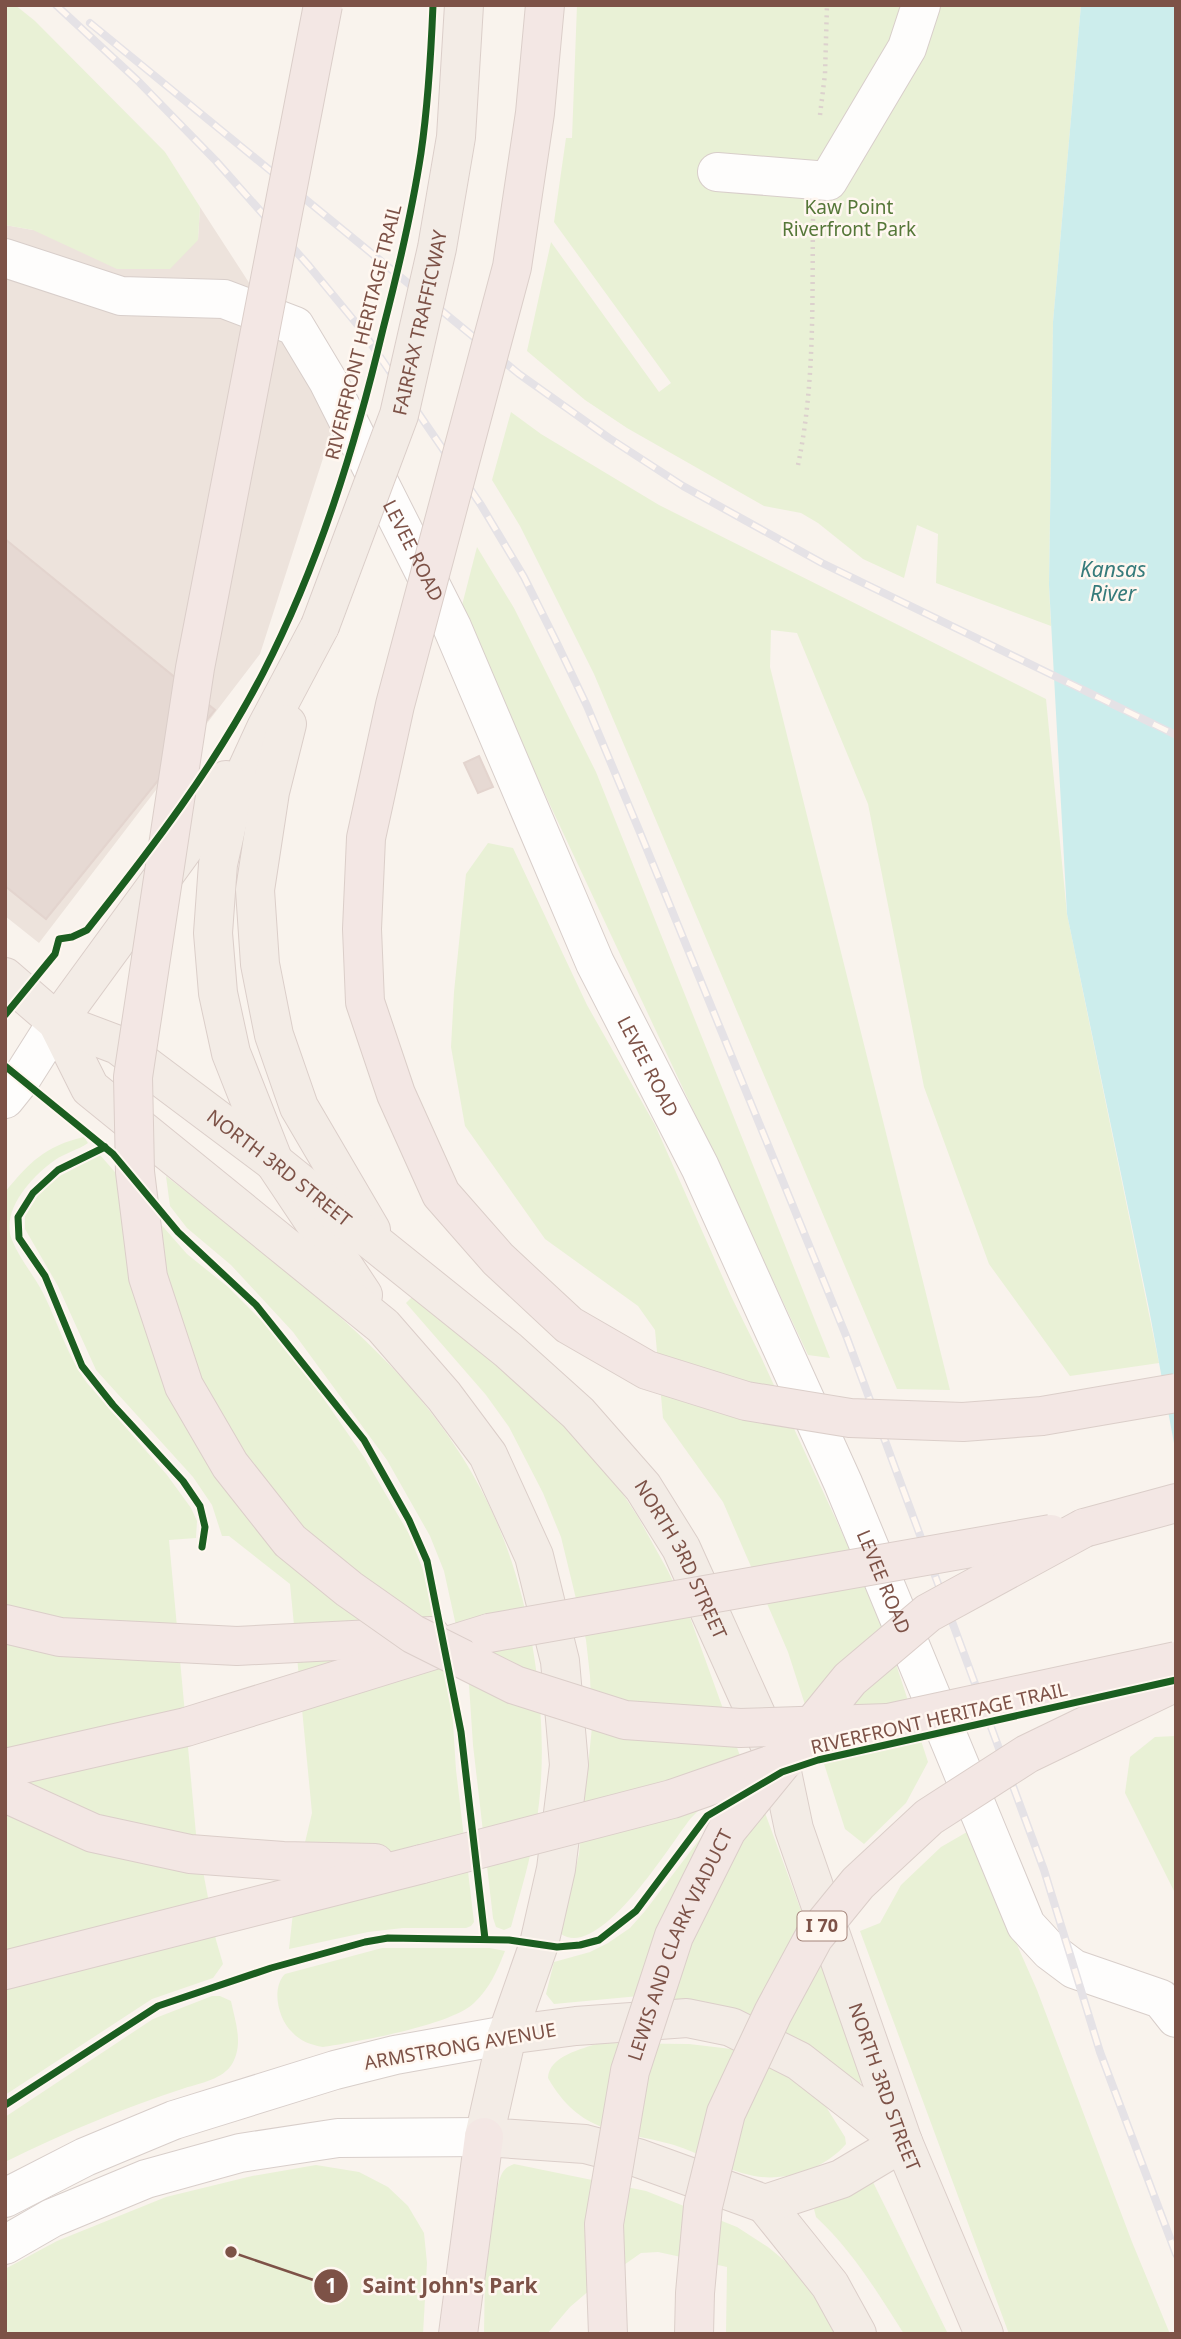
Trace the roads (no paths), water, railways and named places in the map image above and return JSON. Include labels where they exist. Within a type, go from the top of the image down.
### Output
[{"type":"highway","points":[[323,5],[195,668],[133,1077],[135,1172],[148,1277],[184,1386],[230,1465],[290,1541],[349,1589],[413,1634],[515,1685],[625,1720],[740,1728],[888,1723]]},
{"type":"highway","points":[[545,5],[535,113],[512,267],[395,705],[366,838],[362,929],[365,1002],[396,1094],[435,1181],[441,1194],[498,1259],[569,1325],[648,1370],[746,1401],[850,1418],[963,1422],[1042,1416],[1176,1393]]},
{"type":"highway","name":"LEWIS AND CLARK VIADUCT","points":[[608,2334],[604,2224],[630,2071],[674,1936],[727,1830],[850,1679],[928,1613],[1084,1528],[1176,1503]]},
{"type":"highway","points":[[5,1624],[60,1637],[237,1646],[489,1633],[1084,1528]]},
{"type":"highway","points":[[5,1768],[186,1727],[489,1633]]},
{"type":"highway","points":[[5,1970],[672,1800],[888,1723],[1176,1661]]},
{"type":"highway","name":"I 70","points":[[694,2334],[703,2206],[726,2113],[773,2013],[814,1937],[858,1883],[929,1817],[1027,1754],[1176,1682]]},
{"type":"highway","points":[[5,1793],[93,1833],[190,1854],[283,1861],[422,1864]]},
{"type":"highway","points":[[458,2334],[484,2137]]},
{"type":"main road","name":"FAIRFAX TRAFFICWAY","points":[[320,626],[400,415],[437,248],[456,137],[464,5]]},
{"type":"main road","points":[[57,1023],[204,853],[320,626]]},
{"type":"main road","points":[[320,626],[290,709],[270,792],[255,890],[260,964],[274,1035],[299,1107],[382,1250]]},
{"type":"main road","points":[[204,853],[218,993],[231,1053],[274,1162],[383,1326]]},
{"type":"main road","name":"NORTH 3RD STREET","points":[[5,977],[57,1023],[90,1087],[383,1326],[444,1396],[488,1455],[534,1556],[561,1661],[569,1765],[556,1869],[539,1944],[507,2035],[484,2137]]},
{"type":"main road","name":"NORTH 3RD STREET","points":[[57,1023],[118,1045],[274,1162],[508,1350],[578,1413],[643,1487],[681,1548],[782,1772],[794,1829],[903,2142],[984,2334]]},
{"type":"main road","name":"ARMSTRONG AVENUE","points":[[507,2035],[576,2026],[687,2018],[731,2027],[799,2061],[903,2142]]},
{"type":"main road","points":[[484,2137],[585,2144],[669,2169],[765,2204],[830,2285],[857,2334]]},
{"type":"main road","points":[[765,2204],[841,2179],[903,2142]]},
{"type":"street","points":[[717,172],[828,181],[907,48],[922,5]]},
{"type":"street","name":"LEVEE ROAD","points":[[5,258],[121,296],[223,299],[295,326],[328,382],[452,627],[595,963],[700,1167],[843,1483],[1026,1925],[1050,1951],[1074,1969],[1161,1999],[1176,2018]]},
{"type":"street","points":[[5,1099],[57,1023]]},
{"type":"street","name":"ARMSTRONG AVENUE","points":[[5,2198],[85,2157],[174,2120],[287,2083],[395,2055],[507,2035]]},
{"type":"street","points":[[5,2245],[52,2218],[146,2179],[240,2153],[338,2138],[484,2137]]},
{"type":"water","name":"Kansas River","points":[[1081,5],[1176,5],[1176,1454],[1149,1309],[1067,914],[1049,585],[1053,322]]},
{"type":"railway","points":[[56,5],[137,80],[216,161],[361,329],[481,505],[524,577],[554,637],[587,706],[639,830],[847,1338],[1044,1870],[1100,2052],[1176,2254]]},
{"type":"railway","points":[[90,23],[519,374],[609,438],[683,486],[822,563],[1176,735]]},
{"type":"place","name":"Saint John's Park","points":[[231,2252]]},
{"type":"park label","name":"Kaw Point Riverfront Park","points":[[849,218]]}]
